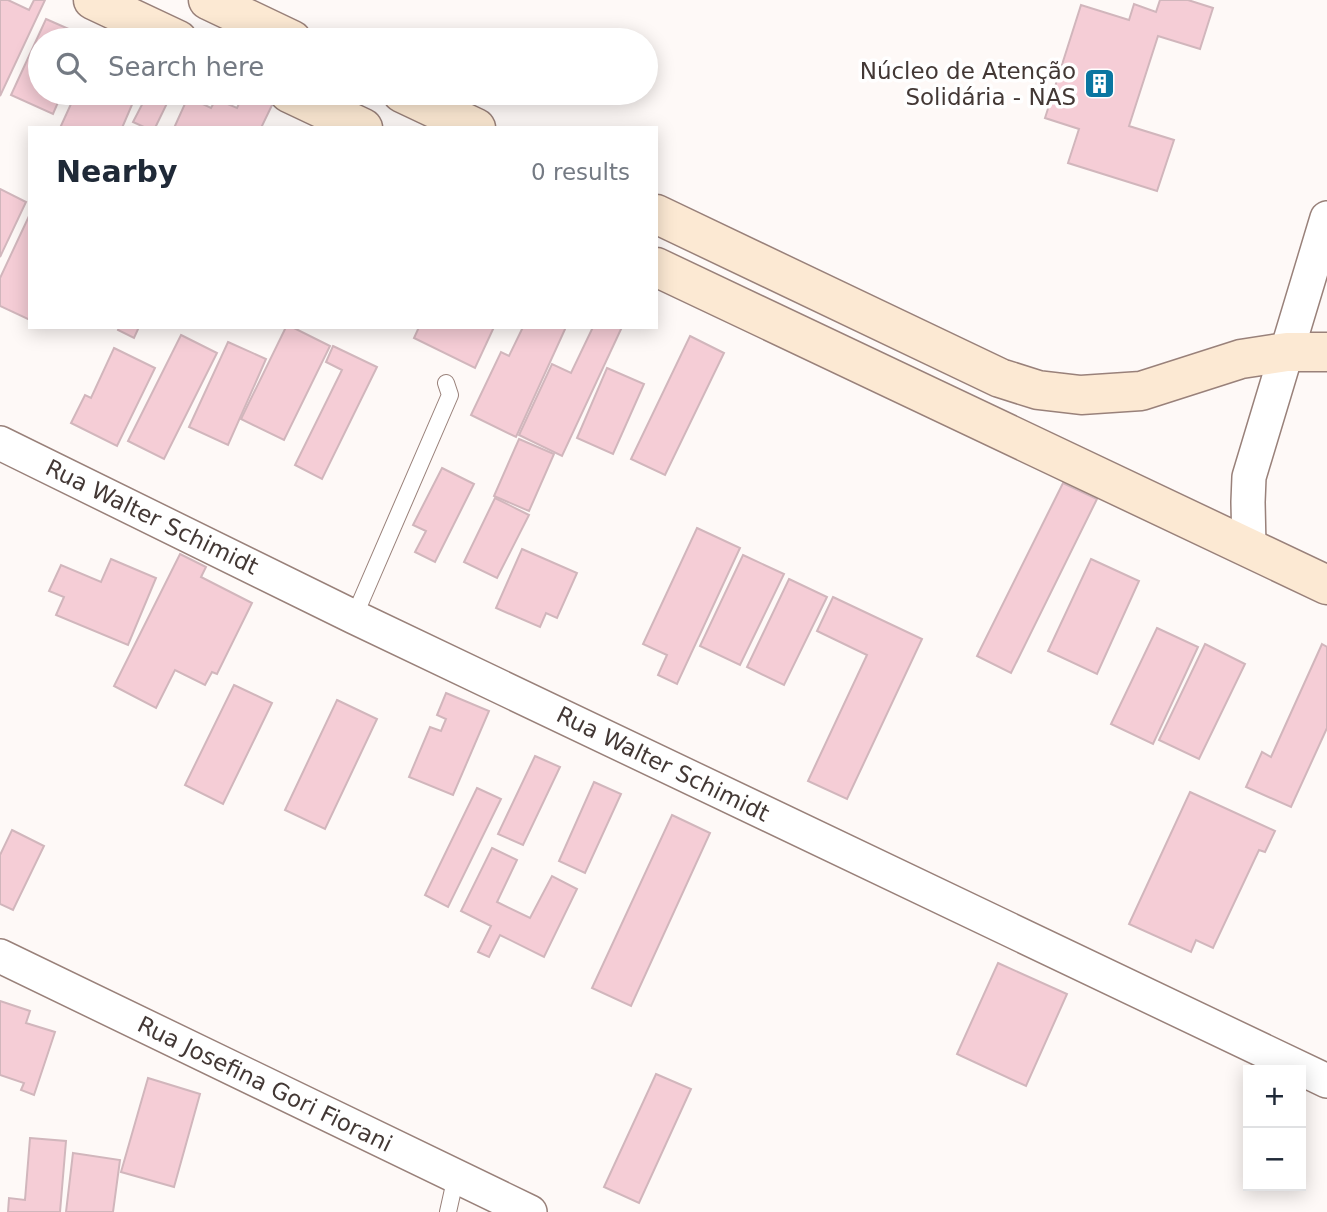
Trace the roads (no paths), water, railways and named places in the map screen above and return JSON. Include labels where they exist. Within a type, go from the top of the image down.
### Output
[{"type":"street","points":[[93,0],[152,28]]},
{"type":"street","points":[[208,0],[267,28]]},
{"type":"street","points":[[314,105],[359,126]]},
{"type":"street","points":[[427,105],[472,126]]},
{"type":"street","points":[[658,215],[1000,378],[1038,390],[1081,395],[1141,391],[1241,359],[1287,352],[1327,352]]},
{"type":"street","points":[[1249,547],[1249,477],[1327,218]]},
{"type":"street","points":[[658,268],[1327,585]]},
{"type":"street","name":"Rua Walter Schimidt","points":[[0,443],[354,617],[1327,1081]]},
{"type":"street","name":"Rua Josefina Gori Fiorani","points":[[0,956],[530,1212]]},
{"type":"lane","points":[[354,617],[450,395],[446,383]]},
{"type":"lane","points":[[448,1212],[456,1176]]},
{"type":"place","name":"Núcleo de Atenção Solidária - NAS","points":[[1099,84]]}]
